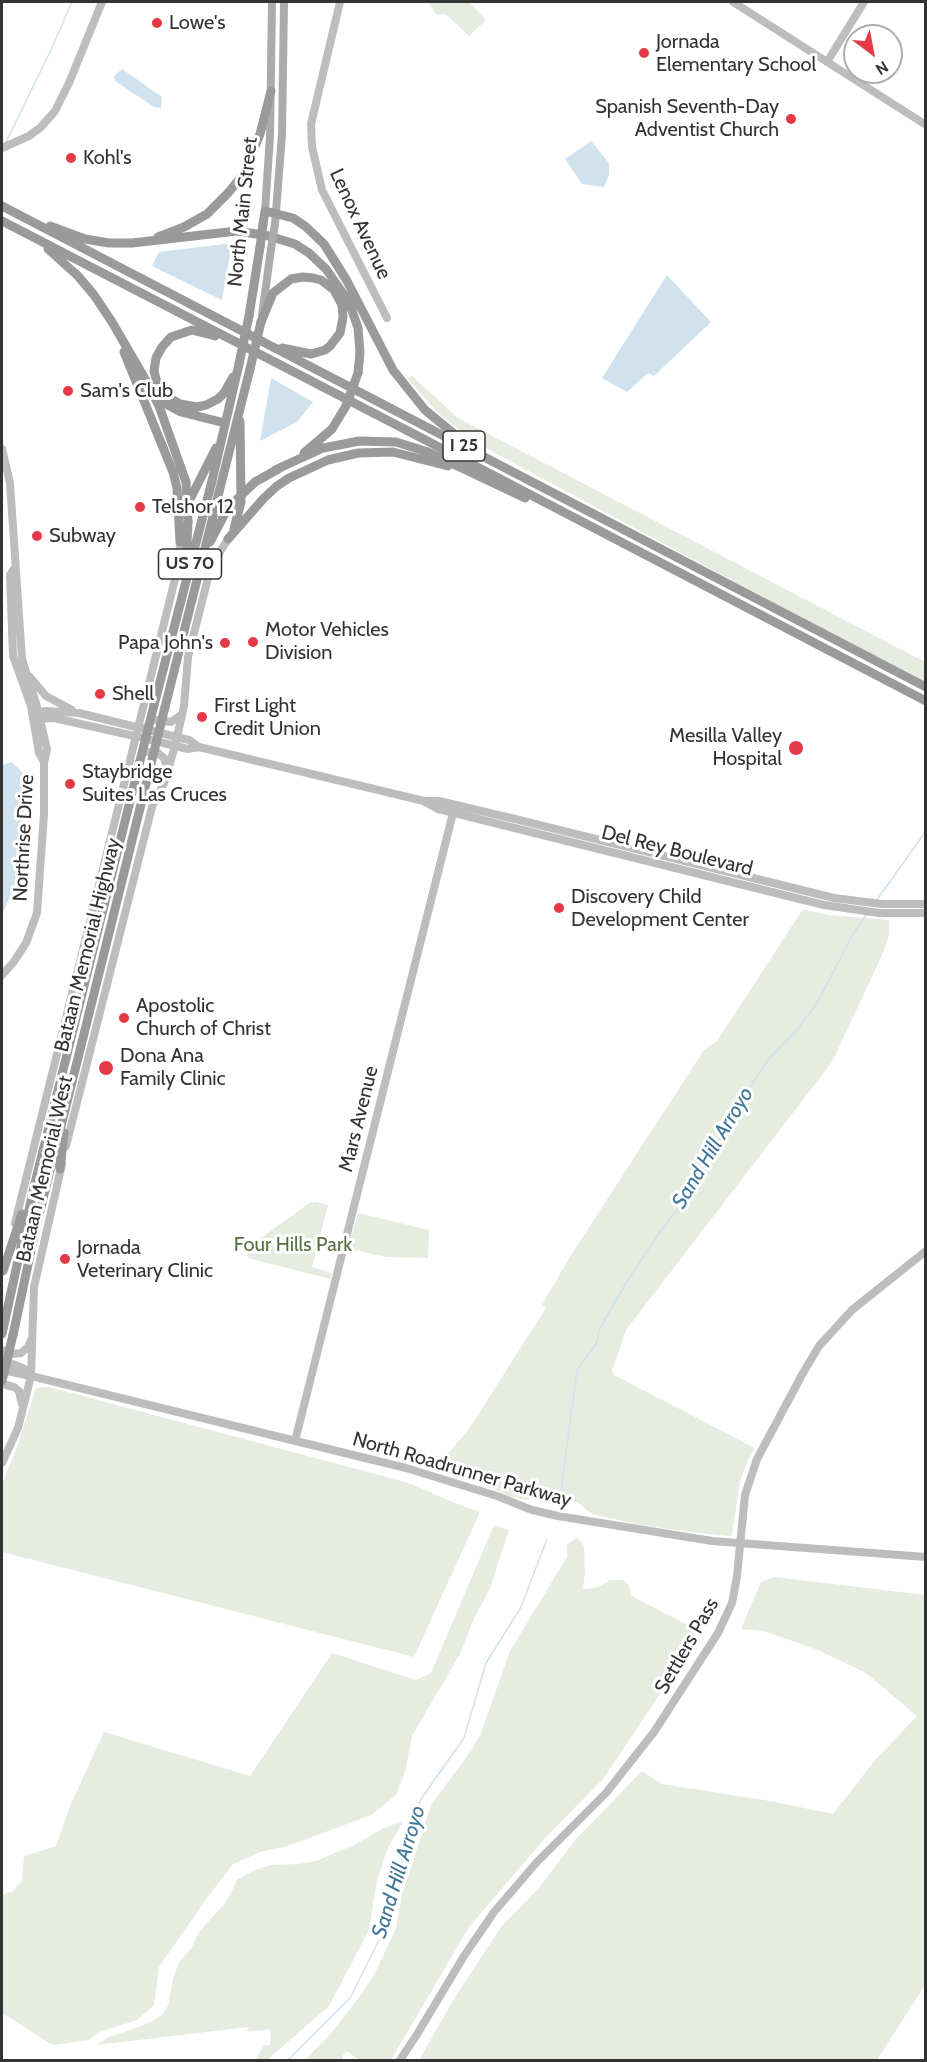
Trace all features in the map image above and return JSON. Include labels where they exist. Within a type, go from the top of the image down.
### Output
[{"type":"highway","points":[[132,243],[184,227],[207,214],[229,192],[244,173],[260,134],[271,91]]},
{"type":"highway","points":[[2,205],[86,239],[109,243],[132,243],[237,231],[269,236],[295,244],[326,268],[350,302],[358,328],[360,344],[358,373],[346,406],[332,429],[315,444],[275,471]]},
{"type":"highway","name":"I 25","points":[[2,205],[926,687]]},
{"type":"highway","points":[[265,211],[292,218],[305,226],[324,244],[347,280],[393,370],[425,410],[450,432],[513,473]]},
{"type":"highway","name":"North Main Street","points":[[225,423],[249,316],[265,211]]},
{"type":"highway","points":[[4,223],[44,247],[67,265],[94,295],[148,384],[168,429],[186,482],[188,522],[179,606]]},
{"type":"highway","name":"I 25","points":[[4,223],[238,342],[926,701]]},
{"type":"highway","points":[[261,322],[273,293],[291,279],[303,277],[321,280],[334,290],[342,305],[344,317],[340,333],[325,350],[311,354],[270,346]]},
{"type":"highway","points":[[112,322],[173,472],[177,488],[180,542]]},
{"type":"highway","name":"North Main Street","points":[[239,409],[261,322]]},
{"type":"highway","points":[[238,342],[198,331],[181,332],[171,337],[162,347],[156,358],[154,370],[157,382],[169,398],[180,405],[197,407],[213,402],[224,393],[239,364]]},
{"type":"highway","points":[[148,384],[171,408],[225,423]]},
{"type":"highway","points":[[180,542],[182,514],[225,423],[239,409]]},
{"type":"highway","points":[[228,539],[234,529],[241,502],[239,409]]},
{"type":"highway","name":"Bataan Memorial Highway","points":[[2,1382],[36,1227],[239,409]]},
{"type":"highway","name":"Bataan Memorial Highway","points":[[2,1334],[33,1187],[225,423]]},
{"type":"highway","points":[[203,551],[228,508],[255,482],[323,448],[359,441],[396,442],[414,447],[585,523]]},
{"type":"highway","points":[[228,539],[277,486],[308,469],[346,454],[393,452],[448,466],[483,479]]},
{"type":"highway","points":[[60,1169],[67,1103]]},
{"type":"highway","points":[[2,1275],[33,1187]]},
{"type":"main road","points":[[2,148],[29,136],[41,127],[55,111],[102,2]]},
{"type":"main road","name":"North Main Street","points":[[265,211],[271,91],[272,2]]},
{"type":"main road","name":"North Main Street","points":[[261,322],[275,224],[282,135],[284,2]]},
{"type":"main road","name":"Lenox Avenue","points":[[340,2],[311,124],[312,147],[322,190],[387,318]]},
{"type":"main road","points":[[733,2],[926,125]]},
{"type":"main road","points":[[827,62],[864,2]]},
{"type":"main road","points":[[2,449],[10,483],[22,659],[36,716]]},
{"type":"main road","name":"Bataan Memorial West","points":[[2,1463],[18,1428],[31,1376],[34,1287],[60,1169],[152,807],[164,783],[175,746],[182,714],[188,657],[211,566],[228,539]]},
{"type":"main road","points":[[2,1275],[144,708],[179,563],[180,542]]},
{"type":"main road","points":[[15,568],[10,575],[13,656],[36,716]]},
{"type":"main road","points":[[22,659],[30,677],[46,696],[57,704],[83,714],[84,724]]},
{"type":"main road","points":[[144,708],[149,718],[165,722],[174,721],[182,714]]},
{"type":"main road","name":"Del Rey Boulevard","points":[[36,716],[58,711],[83,714],[175,746],[190,749],[199,747],[424,801],[438,809],[454,809],[579,839],[636,849],[850,901],[926,904]]},
{"type":"main road","name":"Del Rey Boulevard","points":[[36,716],[176,737],[192,741],[199,747]]},
{"type":"main road","name":"Northrise Drive","points":[[2,975],[26,943],[37,913],[44,764],[47,749],[36,716]]},
{"type":"main road","points":[[131,757],[144,751],[158,753],[164,758],[168,768]]},
{"type":"main road","name":"Mars Avenue","points":[[295,1441],[454,809]]},
{"type":"main road","name":"Del Rey Boulevard","points":[[579,839],[599,849],[832,906],[887,913],[926,913]]},
{"type":"main road","points":[[599,849],[607,847],[630,853],[636,849],[644,860],[648,856],[658,858],[664,856]]},
{"type":"main road","name":"Settlers Pass","points":[[402,2061],[464,1956],[494,1912],[537,1862],[606,1793],[654,1732],[718,1633],[732,1603],[738,1576],[745,1495],[757,1459],[819,1346],[852,1310],[926,1251]]},
{"type":"main road","points":[[2,1350],[15,1354],[24,1352],[30,1345],[33,1330]]},
{"type":"main road","name":"North Roadrunner Parkway","points":[[2,1360],[22,1368],[31,1376]]},
{"type":"main road","name":"North Roadrunner Parkway","points":[[2,1370],[406,1468],[497,1496],[532,1510],[558,1516],[712,1541],[926,1557]]},
{"type":"main road","points":[[2,1382],[19,1391],[23,1409]]},
{"type":"green space","points":[[428,2],[469,2],[486,20],[469,36],[448,16],[437,15]]},
{"type":"green space","points":[[412,376],[458,418],[925,662],[925,681],[798,616],[471,440],[438,413],[407,378]]},
{"type":"green space","points":[[803,909],[828,915],[889,920],[889,935],[883,953],[832,1062],[626,1330],[612,1371],[614,1375],[755,1448],[740,1481],[732,1535],[641,1525],[592,1514],[577,1502],[537,1497],[525,1500],[509,1496],[454,1471],[434,1470],[469,1429],[546,1308],[542,1305],[571,1255],[704,1050],[717,1041]]},
{"type":"green space","name":"Four Hills Park","points":[[309,1203],[328,1205],[312,1267],[332,1273],[330,1279],[248,1258],[245,1244],[264,1236]]},
{"type":"green space","points":[[358,1213],[429,1230],[428,1258],[386,1257],[355,1250],[350,1243]]},
{"type":"green space","points":[[49,1387],[409,1483],[480,1512],[414,1657],[2,1552],[2,1483],[16,1450],[36,1388]]},
{"type":"green space","points":[[494,1525],[509,1530],[490,1588],[472,1623],[460,1654],[412,1736],[405,1772],[396,1795],[371,1815],[288,1846],[263,1851],[233,1864],[159,1967],[154,2005],[137,2020],[100,2032],[89,2040],[53,2045],[2,2013],[2,1895],[13,1891],[22,1881],[24,1856],[56,1846],[70,1806],[104,1732],[250,1776],[332,1653],[416,1680],[431,1673]]},
{"type":"green space","points":[[577,1537],[584,1546],[583,1589],[595,1588],[611,1580],[624,1580],[629,1585],[632,1596],[697,1630],[697,1638],[603,1779],[547,1836],[469,1927],[391,2060],[359,2060],[347,2051],[343,2055],[343,2060],[305,2060],[331,2033],[364,1991],[378,1967],[396,1928],[402,1895],[431,1805],[471,1751],[481,1733],[510,1651],[567,1557],[567,1545]]},
{"type":"green space","points":[[775,1577],[925,1595],[925,1985],[877,2060],[419,2060],[457,1994],[501,1927],[539,1888],[576,1839],[642,1771],[662,1784],[770,1801],[833,1814],[876,1759],[917,1716],[866,1673],[818,1650],[764,1631],[741,1629],[761,1582]]},
{"type":"green space","points":[[403,1821],[387,1850],[377,1880],[369,1930],[329,2006],[267,2060],[255,2060],[264,2045],[270,2045],[271,2030],[247,2031],[249,2027],[96,2045],[109,2037],[144,2025],[161,2016],[168,2006],[174,1975],[180,1961],[192,1947],[199,1932],[226,1902],[238,1879],[270,1865],[316,1861]]},
{"type":"water","points":[[122,69],[162,97],[161,108],[154,107],[115,81],[114,76]]},
{"type":"water","points":[[591,141],[609,163],[609,175],[604,187],[582,184],[565,159]]},
{"type":"water","points":[[232,243],[222,300],[152,266],[159,252]]},
{"type":"water","points":[[667,275],[711,322],[654,376],[648,373],[627,392],[602,378]]},
{"type":"water","points":[[271,378],[313,402],[297,422],[260,441]]},
{"type":"water","points":[[12,762],[24,774],[22,840],[24,868],[2,914],[2,765]]},
{"type":"waterway","points":[[6,142],[72,2]]},
{"type":"waterway","name":"Sand Hill Arroyo","points":[[876,901],[926,831]]},
{"type":"waterway","name":"Sand Hill Arroyo","points":[[561,1491],[577,1370],[596,1344],[600,1328],[629,1278],[686,1198],[743,1097],[768,1060],[796,1031],[817,1003],[853,934],[866,915]]},
{"type":"waterway","name":"Sand Hill Arroyo","points":[[288,2060],[350,1998],[388,1922],[407,1839],[421,1799],[464,1738],[486,1663],[521,1607],[547,1539]]},
{"type":"place","name":"Lowe's","points":[[157,23]]},
{"type":"place","name":"Jornada Elementary School","points":[[644,53]]},
{"type":"place","name":"Spanish Seventh-Day Adventist Church","points":[[791,119]]},
{"type":"place","name":"Kohl's","points":[[71,158]]},
{"type":"place","name":"Sam's Club","points":[[68,391]]},
{"type":"place","name":"Telshor 12","points":[[140,507]]},
{"type":"place","name":"Subway","points":[[37,536]]},
{"type":"place","name":"Motor Vehicles Division","points":[[253,642]]},
{"type":"place","name":"Papa John's","points":[[225,643]]},
{"type":"place","name":"Shell","points":[[100,694]]},
{"type":"place","name":"First Light Credit Union","points":[[202,717]]},
{"type":"place","name":"Mesilla Valley Hospital","points":[[796,748]]},
{"type":"place","name":"Staybridge Suites Las Cruces","points":[[70,784]]},
{"type":"place","name":"Discovery Child Development Center","points":[[559,908]]},
{"type":"place","name":"Apostolic Church of Christ","points":[[124,1018]]},
{"type":"place","name":"Dona Ana Family Clinic","points":[[106,1068]]},
{"type":"place","name":"Jornada Veterinary Clinic","points":[[65,1259]]}]
